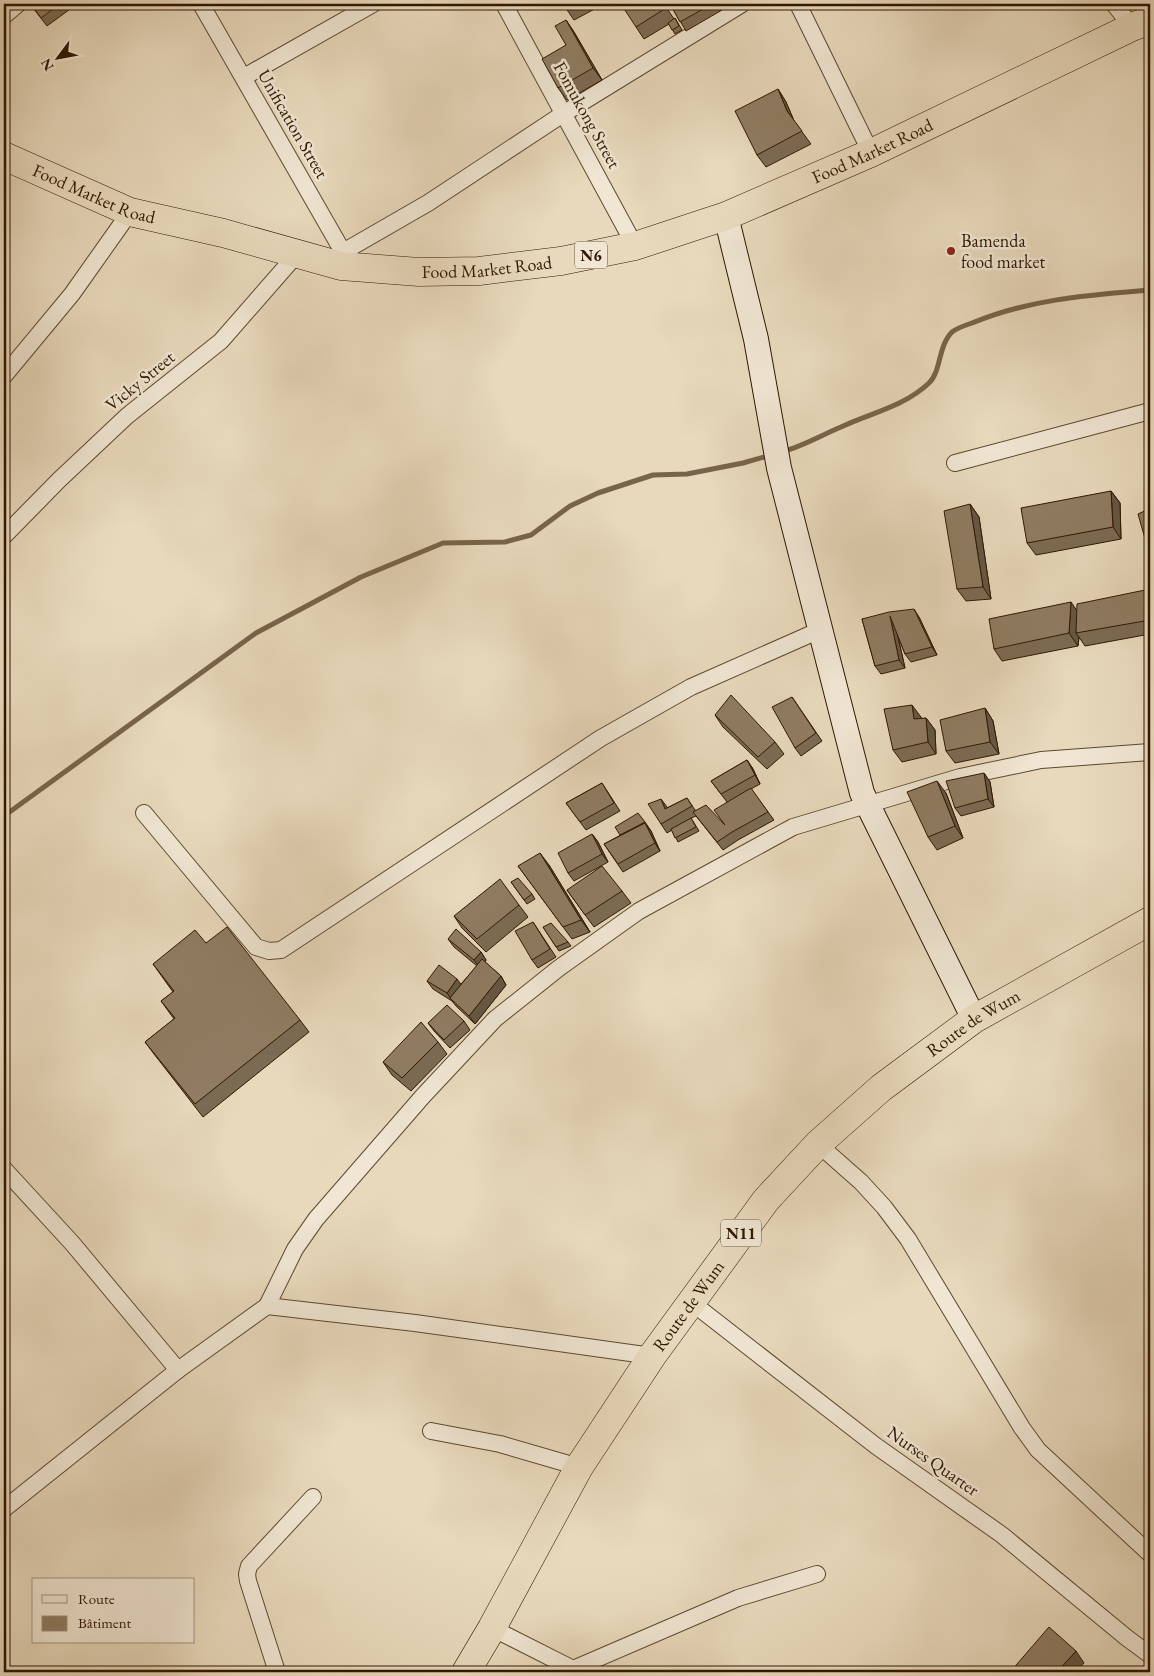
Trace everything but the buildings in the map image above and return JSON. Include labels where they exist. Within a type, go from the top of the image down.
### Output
[{"type":"highway","name":"Food Market Road","points":[[4,156],[130,212],[222,233],[298,254],[342,259],[419,272],[479,271],[561,261],[635,246],[726,216],[871,153],[1141,24]]},
{"type":"highway","name":"Route de Wum","points":[[466,1672],[492,1628],[579,1467],[652,1356],[766,1200],[818,1144],[881,1088],[974,1019],[1150,921]]},
{"type":"main road","points":[[726,216],[756,339],[773,443],[862,792],[974,1019]]},
{"type":"street","points":[[4,16],[18,4]]},
{"type":"street","name":"Unification Street","points":[[201,4],[244,77],[342,259]]},
{"type":"street","points":[[244,77],[373,4]]},
{"type":"street","name":"Fomukong Street","points":[[504,4],[635,246]]},
{"type":"street","points":[[342,259],[563,114],[742,4]]},
{"type":"street","points":[[798,4],[871,153]]},
{"type":"street","points":[[1114,4],[1141,24]]},
{"type":"street","points":[[4,376],[72,294],[130,212]]},
{"type":"street","name":"Vicky Street","points":[[4,536],[59,480],[127,416],[221,341],[298,254]]},
{"type":"street","points":[[955,463],[1150,411]]},
{"type":"street","points":[[144,814],[256,947],[269,952],[281,950],[601,738],[691,687],[820,630]]},
{"type":"street","points":[[5,1504],[178,1370],[268,1306],[295,1249],[316,1219],[424,1096],[495,1019],[559,968],[639,911],[793,827],[960,777],[1041,760],[1150,752]]},
{"type":"street","points":[[818,1144],[861,1182],[884,1207],[908,1239],[1022,1428],[1038,1450],[1150,1554]]},
{"type":"street","points":[[4,1169],[72,1243],[178,1370]]},
{"type":"street","name":"Nurses Quarter","points":[[692,1302],[876,1446],[1002,1535],[1150,1655]]},
{"type":"street","points":[[268,1306],[424,1324],[652,1356]]},
{"type":"street","points":[[431,1430],[500,1444],[579,1467]]},
{"type":"street","points":[[277,1672],[247,1574],[249,1566],[313,1497]]},
{"type":"street","points":[[492,1628],[576,1670],[738,1598],[817,1574]]},
{"type":"waterway","points":[[782,452],[899,403],[920,391],[933,378],[947,338],[959,328],[1015,308],[1038,303],[1082,296],[1150,290]]},
{"type":"waterway","points":[[4,816],[256,633],[361,577],[443,543],[505,542],[531,535],[570,506],[598,493],[653,475],[687,474],[743,463],[771,455]]},
{"type":"place","name":"Bamenda food market","points":[[951,251]]}]
